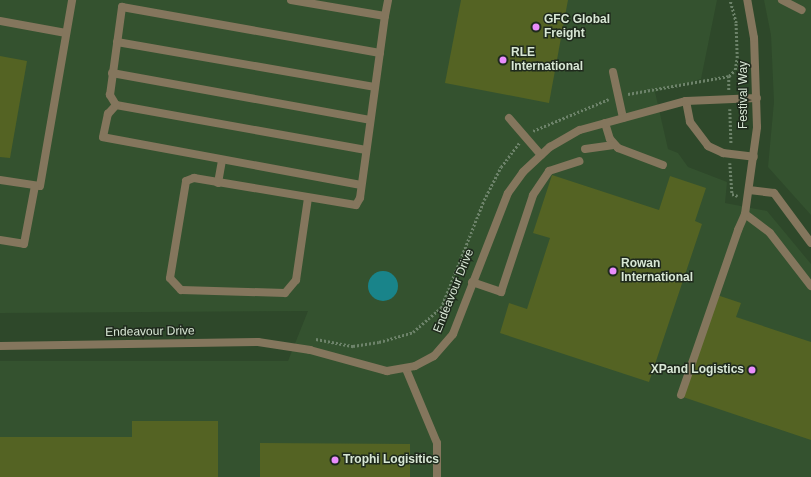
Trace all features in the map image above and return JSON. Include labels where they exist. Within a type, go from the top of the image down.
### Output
[{"type":"street","points":[[0,180],[40,186],[72,0]]},
{"type":"street","points":[[291,0],[385,16]]},
{"type":"street","points":[[308,198],[296,280],[285,293],[181,290],[170,278],[186,181],[194,178],[356,205],[362,185],[374,87],[388,0]]},
{"type":"street","name":"Festival Way","points":[[681,395],[738,230],[745,214],[754,157],[757,98],[754,38],[747,0]]},
{"type":"street","points":[[782,0],[802,10]]},
{"type":"street","points":[[366,150],[116,105],[110,95],[112,73],[122,7],[380,53]]},
{"type":"street","points":[[0,21],[66,33]]},
{"type":"street","points":[[117,42],[374,87]]},
{"type":"street","points":[[613,72],[623,118]]},
{"type":"street","points":[[112,73],[370,120]]},
{"type":"street","name":"Endeavour Drive","points":[[0,346],[258,342],[310,350],[387,371],[406,369],[434,356],[453,334],[508,193],[522,172],[541,155],[580,130],[686,101],[757,98]]},
{"type":"street","points":[[686,101],[690,122],[708,146],[723,153],[754,157]]},
{"type":"street","points":[[116,105],[108,114],[103,137],[362,185]]},
{"type":"street","points":[[509,118],[541,155]]},
{"type":"street","points":[[605,123],[614,145]]},
{"type":"street","points":[[585,149],[614,145],[663,165]]},
{"type":"street","points":[[218,183],[222,160]]},
{"type":"street","points":[[472,282],[501,292],[533,195],[549,171],[579,161]]},
{"type":"street","points":[[0,240],[24,244],[35,186]]},
{"type":"street","points":[[749,190],[774,193],[811,243]]},
{"type":"street","points":[[745,214],[770,233],[811,286]]},
{"type":"street","points":[[406,369],[438,443],[437,477]]},
{"type":"shaded area","points":[[0,0],[717,0],[701,79],[655,92],[668,149],[678,153],[688,167],[727,182],[725,203],[767,211],[811,264],[811,477],[0,477],[0,361],[288,361],[308,311],[0,313]]},
{"type":"shaded area","points":[[764,0],[811,0],[811,215],[768,167],[774,102],[771,35]]},
{"type":"water","points":[[383,271],[394,275],[398,286],[394,297],[383,301],[372,297],[368,286],[372,275]]},
{"type":"building","name":"RLE International","points":[[461,0],[568,0],[549,103],[445,83]]},
{"type":"building","points":[[0,56],[27,61],[10,158],[0,157]]},
{"type":"building","name":"Rowan International","points":[[552,175],[659,210],[670,176],[706,188],[695,221],[702,224],[649,382],[500,333],[509,303],[527,309],[550,238],[533,233]]},
{"type":"building","name":"XPand Logistics","points":[[717,295],[741,303],[736,317],[811,342],[811,440],[683,397]]},
{"type":"building","points":[[132,421],[218,421],[218,477],[0,477],[0,437],[132,437]]},
{"type":"building","name":"Trophi Logisitics","points":[[260,443],[410,444],[410,477],[260,477]]},
{"type":"place","name":"GFC Global Freight","points":[[536,27]]},
{"type":"place","name":"RLE International","points":[[503,60]]},
{"type":"place","name":"Rowan International","points":[[613,271]]},
{"type":"place","name":"XPand Logistics","points":[[752,370]]},
{"type":"place","name":"Trophi Logisitics","points":[[335,460]]}]
